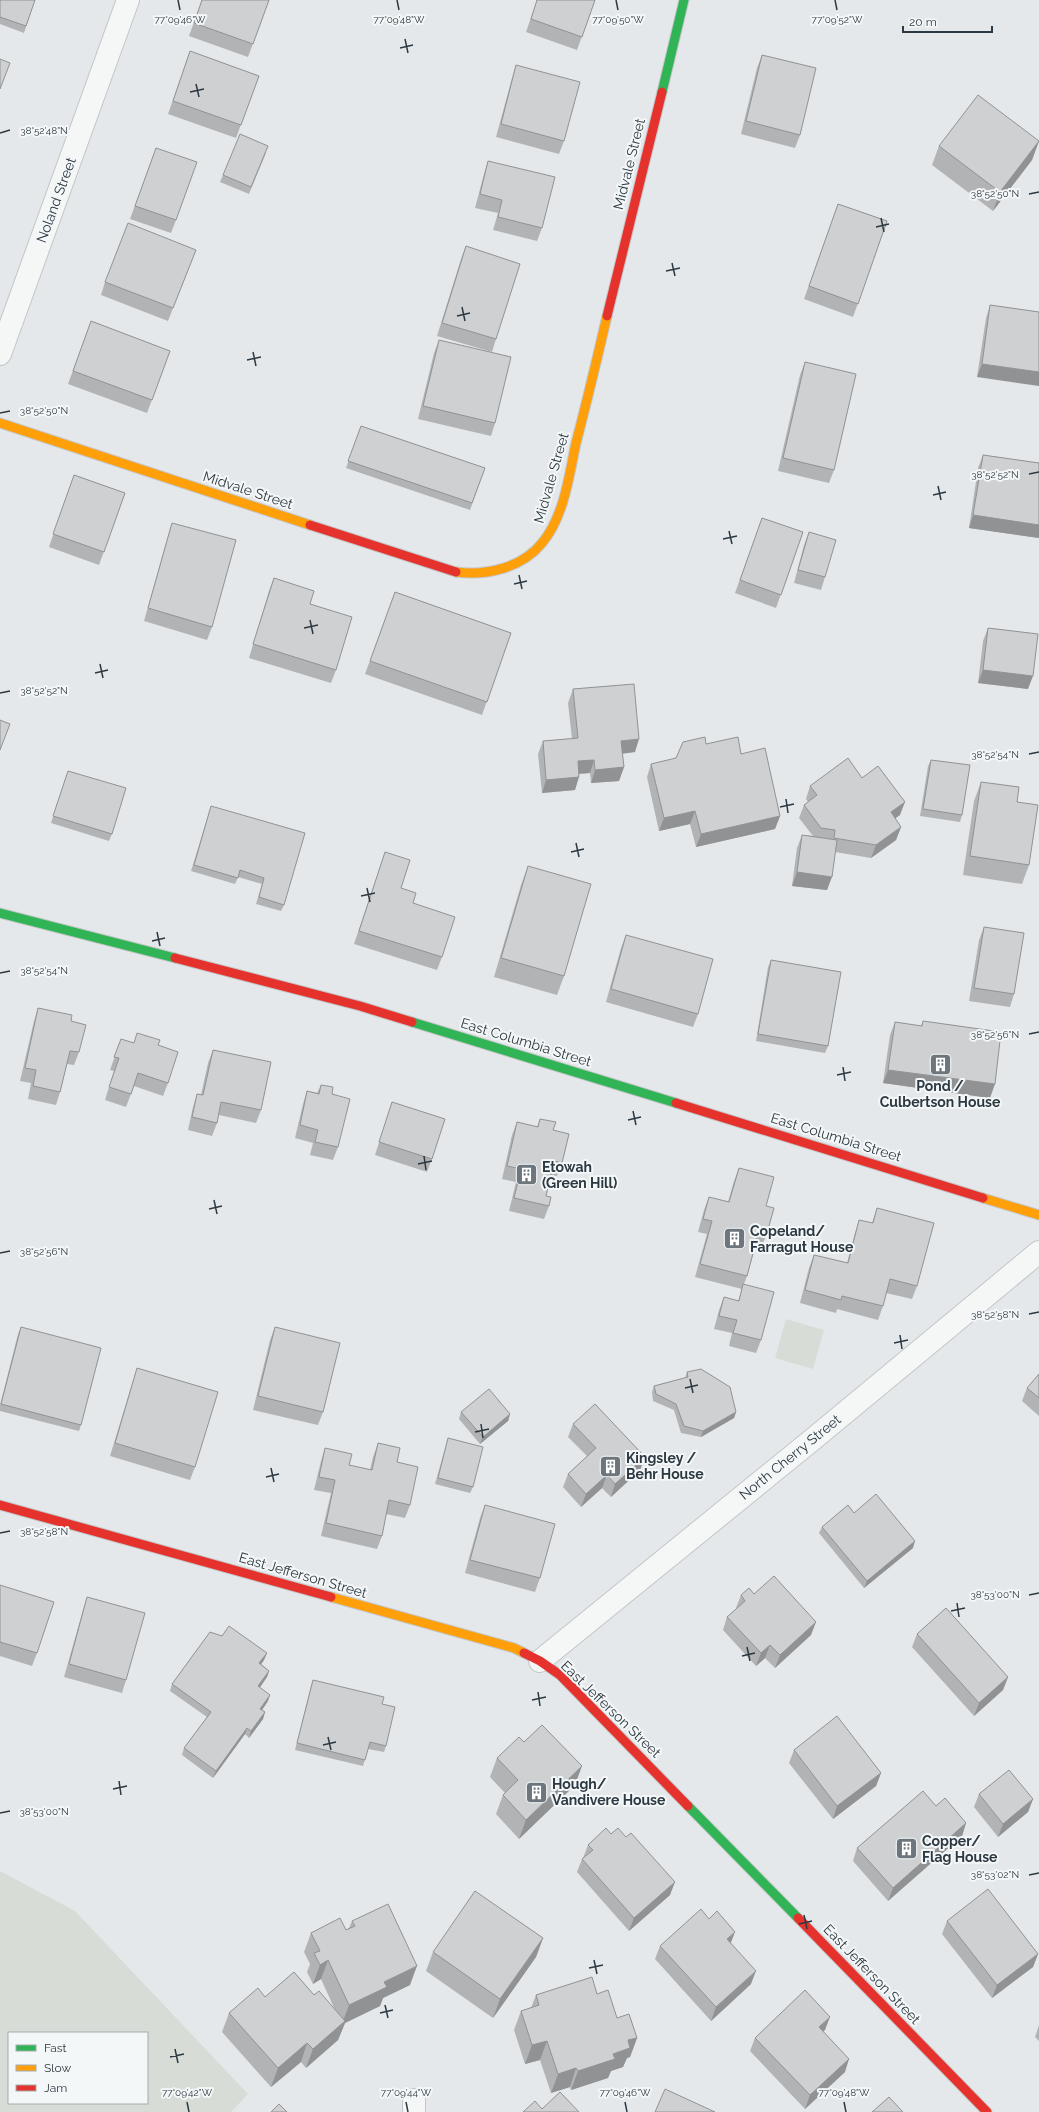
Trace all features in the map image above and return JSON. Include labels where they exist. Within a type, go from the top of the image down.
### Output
[{"type":"street","name":"Noland Street","points":[[0,354],[128,0]]},
{"type":"street","name":"Midvale Street","points":[[0,423],[449,571],[478,574],[508,566],[524,558],[538,546],[549,533],[567,482],[684,0]]},
{"type":"street","name":"East Columbia Street","points":[[0,913],[360,1006],[1039,1215]]},
{"type":"street","name":"North Cherry Street","points":[[540,1661],[812,1440],[1039,1252]]},
{"type":"street","name":"East Jefferson Street","points":[[0,1505],[514,1648],[540,1661],[560,1675],[987,2112]]},
{"type":"shaded area","points":[[786,1319],[824,1330],[813,1369],[775,1358]]},
{"type":"shaded area","points":[[0,1871],[75,1911],[248,2094],[231,2112],[0,2112]]},
{"type":"building","points":[[0,0],[35,0],[26,26],[0,17]]},
{"type":"building","points":[[202,0],[269,0],[253,44],[194,23]]},
{"type":"building","points":[[537,0],[595,0],[582,37],[531,19]]},
{"type":"building","points":[[190,51],[259,76],[241,125],[173,101]]},
{"type":"building","points":[[762,55],[816,68],[800,135],[746,121]]},
{"type":"building","points":[[0,59],[10,63],[0,89]]},
{"type":"building","points":[[516,65],[580,82],[564,141],[501,124]]},
{"type":"building","points":[[978,95],[1039,141],[1000,192],[939,146]]},
{"type":"building","points":[[240,134],[268,146],[251,187],[223,175]]},
{"type":"building","points":[[156,148],[197,162],[176,220],[135,206]]},
{"type":"building","points":[[488,161],[555,177],[542,228],[498,217],[502,200],[480,194]]},
{"type":"building","points":[[838,204],[887,221],[858,304],[809,286]]},
{"type":"building","points":[[128,223],[196,250],[173,308],[105,282]]},
{"type":"building","points":[[466,246],[520,264],[496,339],[442,323]]},
{"type":"building","points":[[990,305],[1039,312],[1039,372],[982,364]]},
{"type":"building","points":[[91,321],[170,351],[152,400],[73,371]]},
{"type":"building","points":[[439,340],[511,357],[495,423],[423,406]]},
{"type":"building","points":[[805,362],[856,374],[834,470],[783,458]]},
{"type":"building","points":[[361,426],[485,468],[472,503],[348,461]]},
{"type":"building","points":[[983,455],[1039,463],[1039,525],[973,515]]},
{"type":"building","points":[[74,475],[125,493],[104,552],[53,534]]},
{"type":"building","points":[[762,518],[803,532],[781,595],[740,580]]},
{"type":"building","points":[[172,523],[236,540],[212,627],[148,608]]},
{"type":"building","points":[[809,532],[836,540],[825,577],[798,570]]},
{"type":"building","points":[[274,578],[314,591],[310,604],[352,617],[336,670],[253,644]]},
{"type":"building","points":[[395,592],[511,633],[487,702],[370,661]]},
{"type":"building","points":[[988,628],[1038,634],[1033,676],[983,670]]},
{"type":"building","points":[[634,684],[639,739],[621,741],[624,767],[595,770],[594,760],[578,761],[579,777],[546,780],[543,741],[578,738],[573,689]]},
{"type":"building","points":[[0,720],[10,724],[0,750]]},
{"type":"building","points":[[705,737],[706,744],[738,737],[741,754],[765,748],[780,816],[701,834],[695,811],[664,818],[651,764],[676,758],[683,742]]},
{"type":"building","points":[[848,758],[862,778],[878,766],[905,802],[891,812],[901,827],[876,845],[834,838],[835,830],[821,828],[804,805],[817,795],[810,786]]},
{"type":"building","points":[[931,760],[970,765],[962,815],[923,809]]},
{"type":"building","points":[[68,771],[126,788],[112,834],[53,816]]},
{"type":"building","points":[[981,782],[1019,787],[1017,802],[1038,805],[1029,865],[970,856]]},
{"type":"building","points":[[211,806],[305,833],[284,905],[259,897],[264,878],[240,870],[238,878],[194,865]]},
{"type":"building","points":[[802,835],[837,840],[832,877],[797,872]]},
{"type":"building","points":[[385,852],[410,860],[401,888],[416,893],[413,903],[455,917],[442,957],[359,931]]},
{"type":"building","points":[[528,866],[591,884],[564,976],[501,958]]},
{"type":"building","points":[[984,927],[1024,933],[1014,994],[974,988]]},
{"type":"building","points":[[626,935],[713,959],[698,1014],[611,989]]},
{"type":"building","points":[[771,960],[841,972],[828,1046],[758,1034]]},
{"type":"building","points":[[38,1008],[72,1015],[71,1021],[86,1025],[79,1052],[70,1051],[60,1092],[33,1086],[36,1070],[25,1068]]},
{"type":"building","name":"Pond / Culbertson House","points":[[923,1021],[1001,1032],[995,1084],[888,1070],[895,1022],[922,1026]]},
{"type":"building","points":[[137,1033],[160,1040],[158,1045],[178,1052],[168,1083],[138,1073],[131,1094],[109,1087],[119,1058],[114,1057],[121,1039],[134,1043]]},
{"type":"building","points":[[213,1050],[271,1062],[261,1110],[221,1102],[217,1123],[192,1117],[197,1094],[203,1095]]},
{"type":"building","points":[[321,1085],[333,1087],[332,1094],[350,1099],[338,1147],[315,1142],[318,1130],[300,1125],[307,1091],[319,1094]]},
{"type":"building","points":[[392,1102],[445,1119],[432,1159],[379,1142]]},
{"type":"building","name":"Etowah (Green Hill)","points":[[540,1119],[556,1122],[553,1130],[569,1134],[562,1163],[554,1161],[546,1196],[551,1197],[549,1206],[514,1198],[521,1169],[507,1166],[517,1122],[538,1127]]},
{"type":"building","name":"Copeland/ Farragut House","points":[[739,1168],[774,1177],[766,1206],[774,1208],[767,1233],[759,1231],[747,1276],[700,1264],[712,1221],[703,1219],[709,1197],[729,1202]]},
{"type":"building","points":[[877,1208],[934,1223],[917,1286],[890,1279],[883,1306],[842,1296],[841,1300],[805,1290],[814,1255],[848,1263],[859,1220],[873,1223]]},
{"type":"building","points":[[743,1284],[774,1292],[761,1340],[733,1333],[737,1320],[719,1316],[724,1297],[739,1301]]},
{"type":"building","points":[[21,1327],[101,1348],[81,1425],[1,1404]]},
{"type":"building","points":[[275,1327],[340,1343],[323,1412],[258,1396]]},
{"type":"building","points":[[137,1368],[218,1392],[195,1467],[115,1443]]},
{"type":"building","points":[[701,1369],[730,1387],[736,1412],[703,1431],[684,1426],[676,1404],[656,1394],[654,1386],[688,1377],[687,1372]]},
{"type":"building","points":[[1039,1374],[1039,1398],[1027,1388]]},
{"type":"building","points":[[489,1389],[510,1414],[483,1437],[461,1412]]},
{"type":"building","name":"Kingsley / Behr House","points":[[595,1404],[645,1457],[615,1484],[607,1475],[586,1494],[568,1474],[596,1448],[573,1424]]},
{"type":"building","points":[[448,1438],[483,1447],[473,1487],[438,1478]]},
{"type":"building","points":[[378,1443],[400,1448],[397,1462],[418,1467],[410,1505],[389,1500],[382,1536],[326,1523],[335,1480],[319,1477],[325,1448],[352,1454],[349,1465],[372,1470]]},
{"type":"building","points":[[876,1494],[915,1541],[867,1581],[822,1527],[848,1505],[854,1513]]},
{"type":"building","points":[[485,1505],[555,1524],[540,1578],[470,1560]]},
{"type":"building","points":[[774,1576],[816,1622],[780,1655],[770,1645],[761,1653],[727,1617],[745,1601],[741,1595],[749,1588],[754,1594]]},
{"type":"building","points":[[0,1585],[54,1602],[37,1653],[0,1642]]},
{"type":"building","points":[[87,1597],[145,1613],[126,1680],[69,1664]]},
{"type":"building","points":[[946,1608],[1008,1677],[979,1703],[917,1634]]},
{"type":"building","points":[[229,1626],[267,1653],[259,1663],[269,1671],[258,1686],[270,1695],[260,1709],[265,1712],[251,1731],[247,1728],[216,1771],[184,1748],[211,1712],[172,1684],[210,1632],[222,1636]]},
{"type":"building","points":[[313,1680],[384,1697],[382,1704],[395,1707],[386,1746],[370,1742],[365,1760],[297,1743]]},
{"type":"building","points":[[837,1716],[881,1773],[837,1806],[794,1750]]},
{"type":"building","name":"Hough/ Vandivere House","points":[[542,1725],[582,1766],[526,1820],[503,1795],[518,1780],[497,1758],[519,1737],[524,1742]]},
{"type":"building","points":[[1009,1770],[1033,1799],[1003,1824],[979,1794]]},
{"type":"building","name":"Copper/ Flag House","points":[[923,1791],[936,1806],[945,1798],[966,1823],[893,1888],[857,1848]]},
{"type":"building","points":[[606,1828],[611,1834],[618,1828],[626,1837],[631,1833],[675,1882],[634,1918],[582,1859],[593,1850],[588,1845]]},
{"type":"building","points":[[988,1889],[1038,1954],[997,1985],[947,1921]]},
{"type":"building","points":[[475,1891],[543,1938],[500,1999],[433,1952]]},
{"type":"building","points":[[388,1904],[417,1966],[384,1982],[387,1987],[349,2005],[328,1960],[320,1965],[314,1953],[320,1951],[311,1933],[340,1918],[346,1930],[355,1926],[352,1921]]},
{"type":"building","points":[[701,1909],[709,1919],[717,1911],[735,1932],[727,1939],[756,1971],[716,2007],[660,1946]]},
{"type":"building","points":[[294,1972],[314,1995],[319,1991],[345,2021],[313,2049],[307,2043],[278,2068],[229,2013],[258,1988],[265,1997]]},
{"type":"building","points":[[592,1977],[597,1994],[608,1990],[617,2018],[629,2014],[637,2038],[628,2040],[630,2048],[613,2054],[615,2059],[578,2071],[576,2068],[558,2074],[547,2041],[532,2045],[521,2011],[539,2005],[536,1995]]},
{"type":"building","points":[[805,1990],[830,2017],[819,2027],[849,2059],[810,2095],[755,2038]]},
{"type":"building","points":[[665,2089],[715,2112],[655,2112]]},
{"type":"building","points":[[560,2092],[579,2112],[523,2112],[535,2101],[542,2109]]},
{"type":"building","points":[[889,2097],[903,2112],[872,2112]]},
{"type":"building","points":[[279,2104],[287,2112],[271,2112]]},
{"type":"traffic: fast","points":[[662,92],[684,0]]},
{"type":"traffic: fast","points":[[0,913],[175,958]]},
{"type":"traffic: fast","points":[[412,1022],[676,1103]]},
{"type":"traffic: fast","points":[[688,1806],[798,1918]]},
{"type":"traffic: slow","points":[[456,572],[479,573],[514,564],[534,552],[549,533],[556,521],[565,496],[576,443],[607,316]]},
{"type":"traffic: slow","points":[[0,423],[310,525]]},
{"type":"traffic: slow","points":[[983,1198],[1039,1215]]},
{"type":"traffic: slow","points":[[331,1597],[514,1648],[524,1653]]},
{"type":"traffic: jam","points":[[607,316],[662,92]]},
{"type":"traffic: jam","points":[[310,525],[456,572]]},
{"type":"traffic: jam","points":[[175,958],[360,1006],[412,1022]]},
{"type":"traffic: jam","points":[[676,1103],[983,1198]]},
{"type":"traffic: jam","points":[[0,1505],[331,1597]]},
{"type":"traffic: jam","points":[[524,1653],[540,1661],[560,1675],[688,1806]]},
{"type":"traffic: jam","points":[[798,1918],[987,2112]]},
{"type":"place","name":"Pond / Culbertson House","points":[[940,1064]]},
{"type":"place","name":"Etowah (Green Hill)","points":[[526,1175]]},
{"type":"place","name":"Copeland/ Farragut House","points":[[735,1239]]},
{"type":"place","name":"Kingsley / Behr House","points":[[611,1466]]},
{"type":"place","name":"Hough/ Vandivere House","points":[[536,1792]]},
{"type":"place","name":"Copper/ Flag House","points":[[907,1849]]}]
